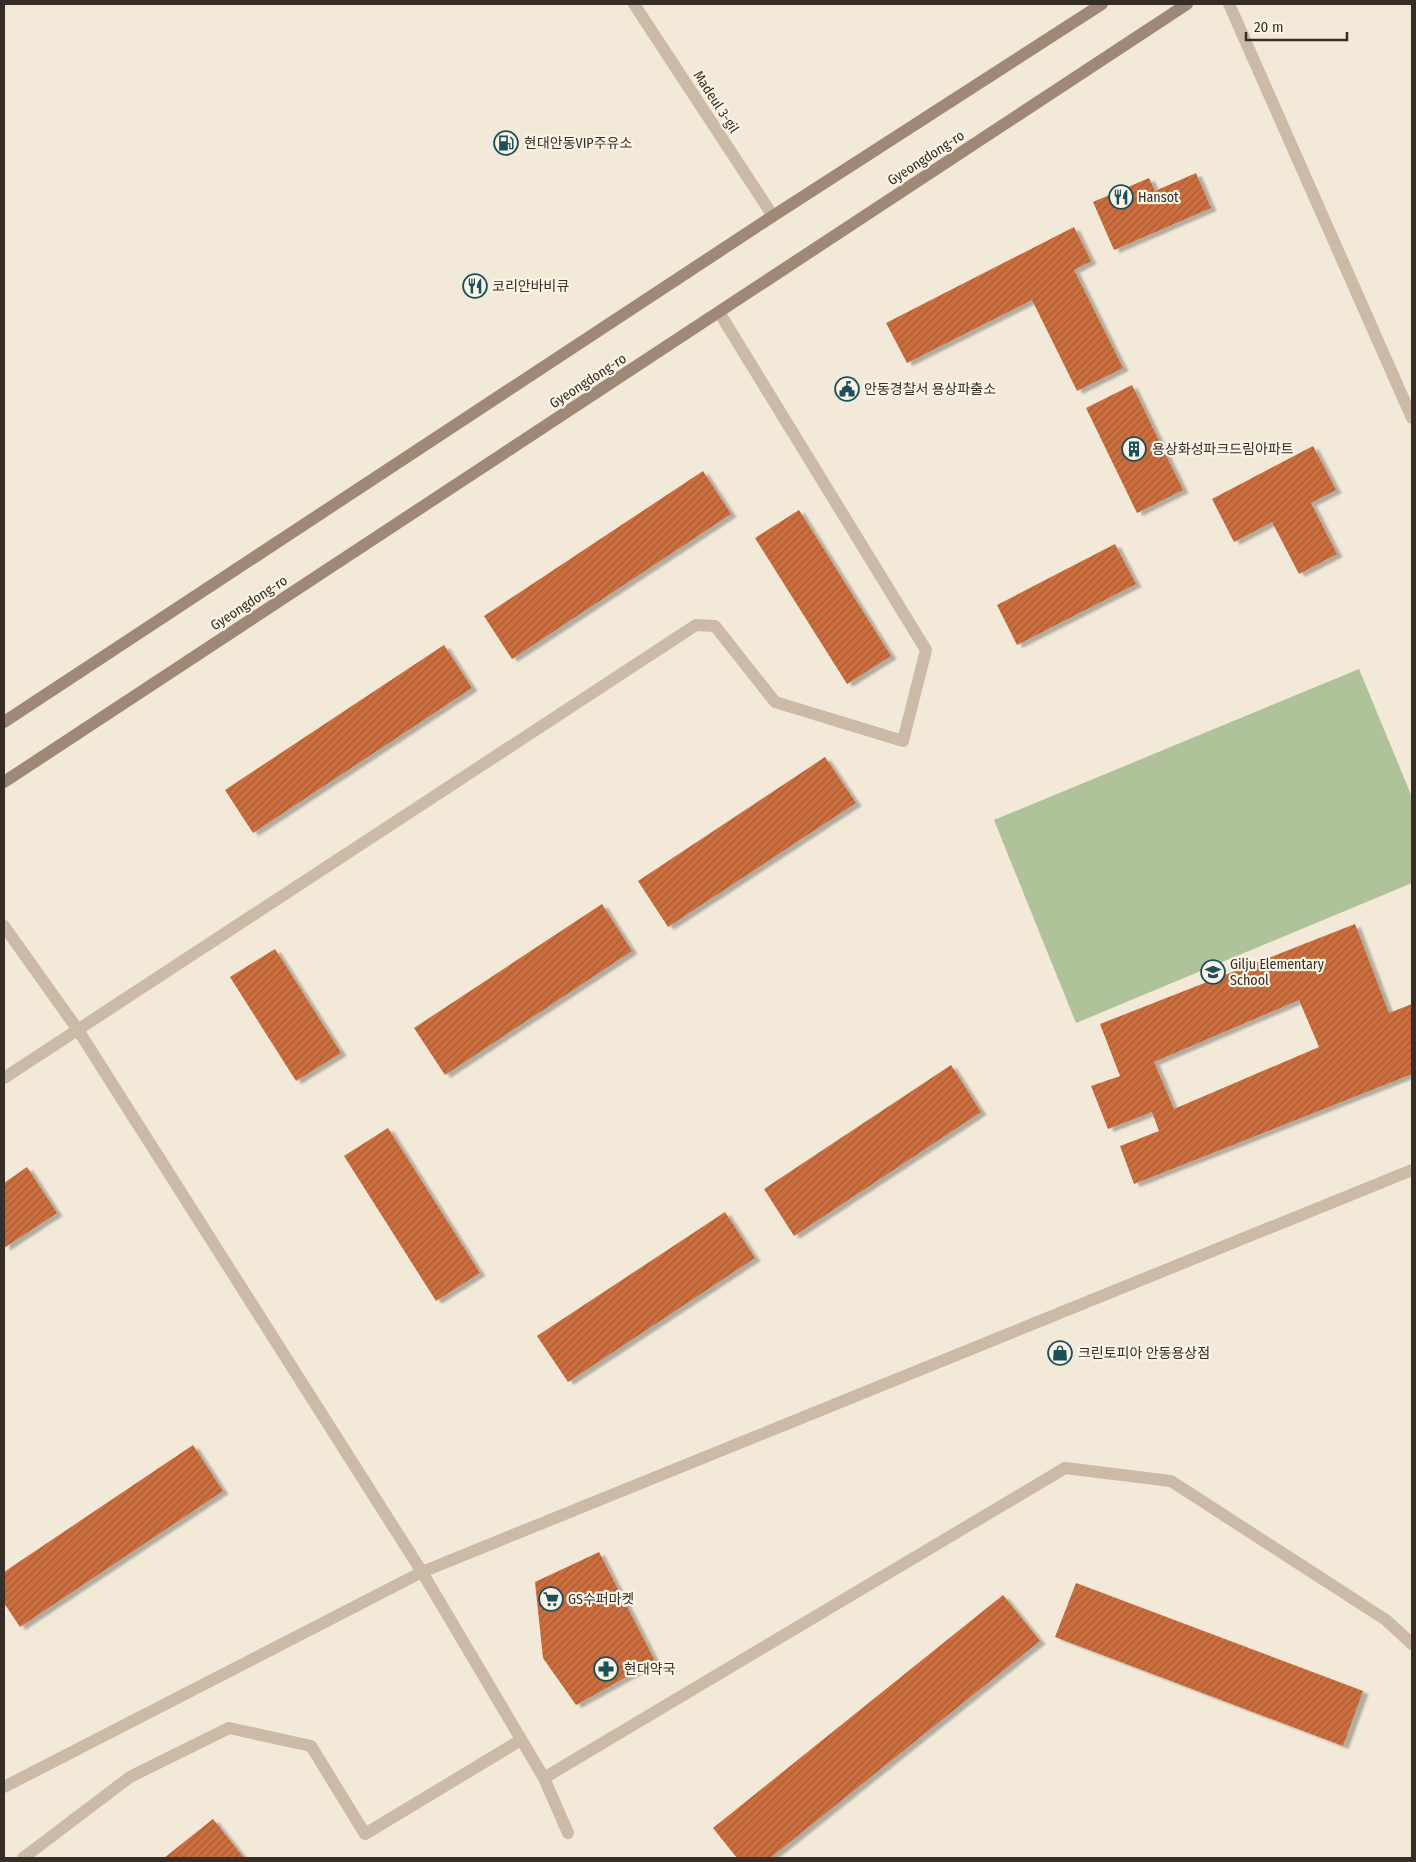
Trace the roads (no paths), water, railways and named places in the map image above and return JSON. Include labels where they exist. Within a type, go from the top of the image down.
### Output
[{"type":"street","name":"Madeul 3-gil","points":[[634,4],[773,216]]},
{"type":"street","points":[[4,722],[773,216],[1102,4]]},
{"type":"street","name":"Gyeongdong-ro","points":[[4,782],[1187,4]]},
{"type":"street","points":[[1229,4],[1412,418]]},
{"type":"street","points":[[4,1078],[696,625],[715,626],[775,702],[903,741],[926,650],[719,312]]},
{"type":"street","points":[[4,926],[78,1030],[422,1572],[544,1778],[568,1833]]},
{"type":"street","points":[[4,1787],[422,1572],[1412,1170]]},
{"type":"street","points":[[544,1778],[1065,1468],[1171,1481],[1386,1620],[1412,1644]]},
{"type":"street","points":[[23,1858],[130,1777],[229,1728],[311,1746],[365,1834],[521,1740]]},
{"type":"place","name":"현대안동VIP주유소","points":[[506,143]]},
{"type":"place","name":"Hansot","points":[[1121,197]]},
{"type":"place","name":"코리안바비큐","points":[[475,286]]},
{"type":"place","name":"안동경찰서 용상파출소","points":[[847,389]]},
{"type":"place","name":"용상화성파크드림아파트","points":[[1134,449]]},
{"type":"place","name":"Gilju Elementary School","points":[[1213,972]]},
{"type":"place","name":"크린토피아 안동용상점","points":[[1060,1353]]},
{"type":"place","name":"GS수퍼마켓","points":[[551,1599]]},
{"type":"place","name":"현대약국","points":[[606,1669]]}]
